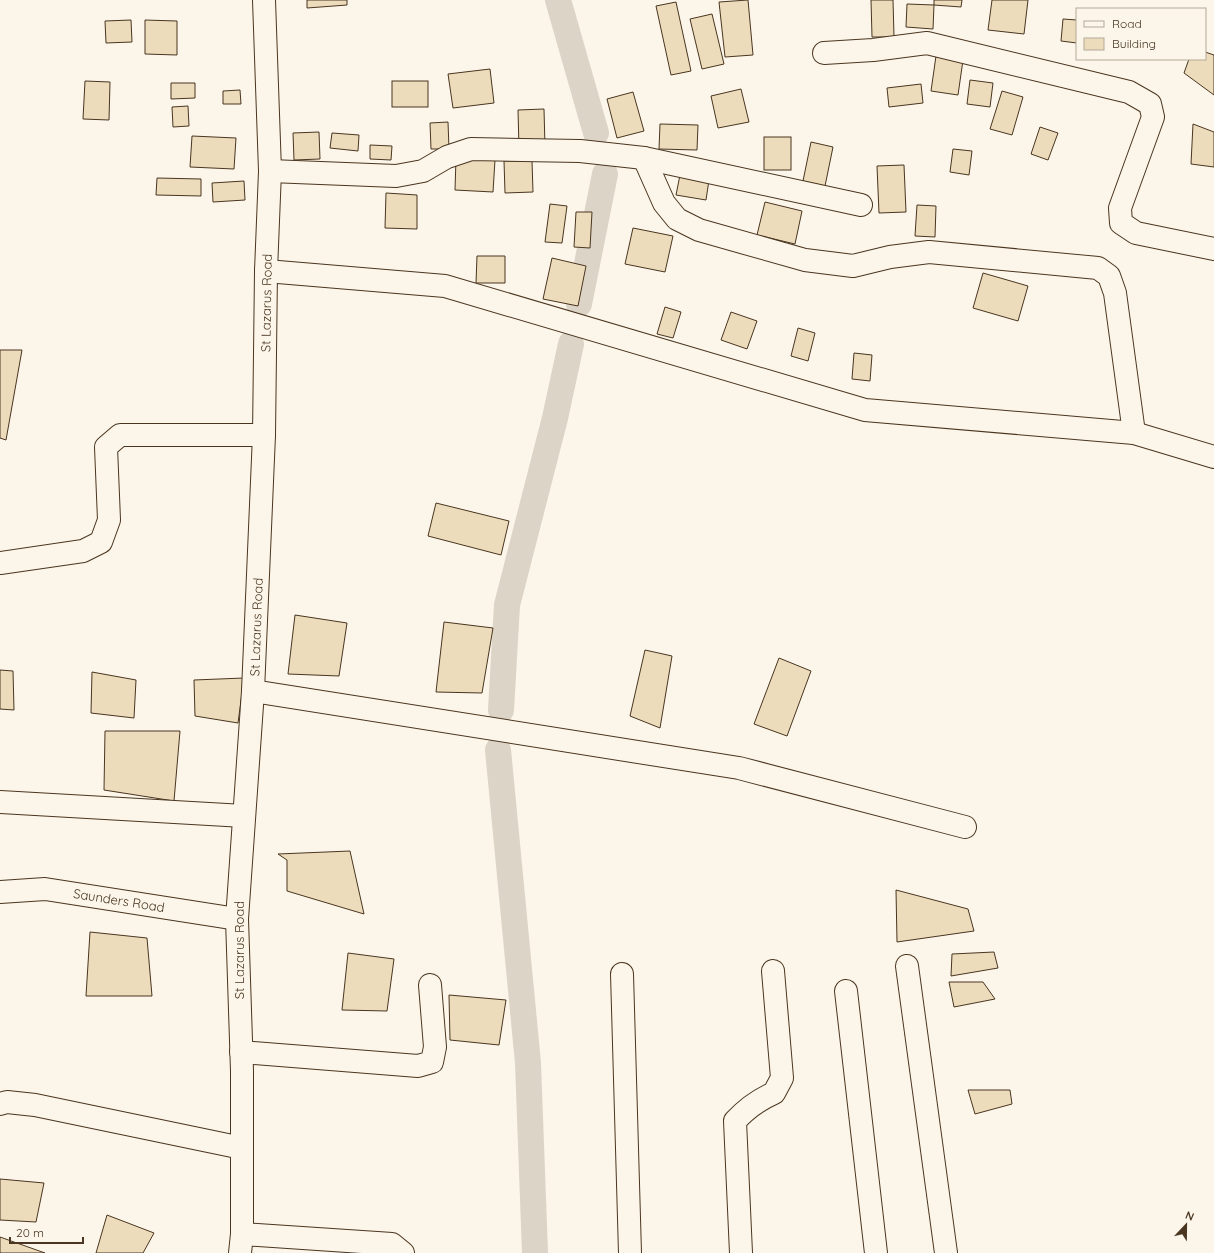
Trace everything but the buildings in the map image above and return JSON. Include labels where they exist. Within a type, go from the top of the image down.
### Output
[{"type":"street","name":"St Lazarus Road","points":[[241,1243],[241,1052],[237,919],[253,691],[264,435],[266,271],[270,170],[264,0]]},
{"type":"street","points":[[824,53],[873,50],[927,43],[1129,92],[1150,104],[1153,117],[1120,208],[1121,223],[1136,233],[1214,249]]},
{"type":"street","points":[[270,170],[396,176],[423,171],[447,157],[471,149],[580,151],[644,158],[861,206]]},
{"type":"street","points":[[644,158],[664,203],[678,219],[699,230],[804,260],[853,266],[890,257],[929,252],[1098,268],[1109,276],[1116,293],[1134,433]]},
{"type":"street","points":[[266,271],[444,286],[865,410],[1134,433],[1214,457]]},
{"type":"street","points":[[0,563],[83,552],[101,542],[109,520],[106,447],[120,435],[264,435]]},
{"type":"street","points":[[253,691],[739,768],[965,827]]},
{"type":"street","points":[[0,802],[244,816]]},
{"type":"street","name":"Saunders Road","points":[[0,892],[45,889],[237,919]]},
{"type":"street","points":[[907,966],[946,1253]]},
{"type":"street","points":[[741,1253],[736,1121],[744,1110],[774,1093],[782,1078],[773,972]]},
{"type":"street","points":[[622,974],[630,1253]]},
{"type":"street","points":[[241,1052],[418,1066],[432,1062],[435,1047],[430,985]]},
{"type":"street","points":[[846,990],[876,1253]]},
{"type":"street","points":[[0,1104],[7,1102],[34,1105],[242,1148]]},
{"type":"street","points":[[241,1243],[392,1244],[403,1253]]},
{"type":"waterway","points":[[558,0],[596,133]]},
{"type":"waterway","points":[[579,304],[605,174]]},
{"type":"waterway","points":[[501,710],[507,605],[555,418],[571,344]]},
{"type":"waterway","points":[[498,750],[528,1063],[535,1253]]}]
